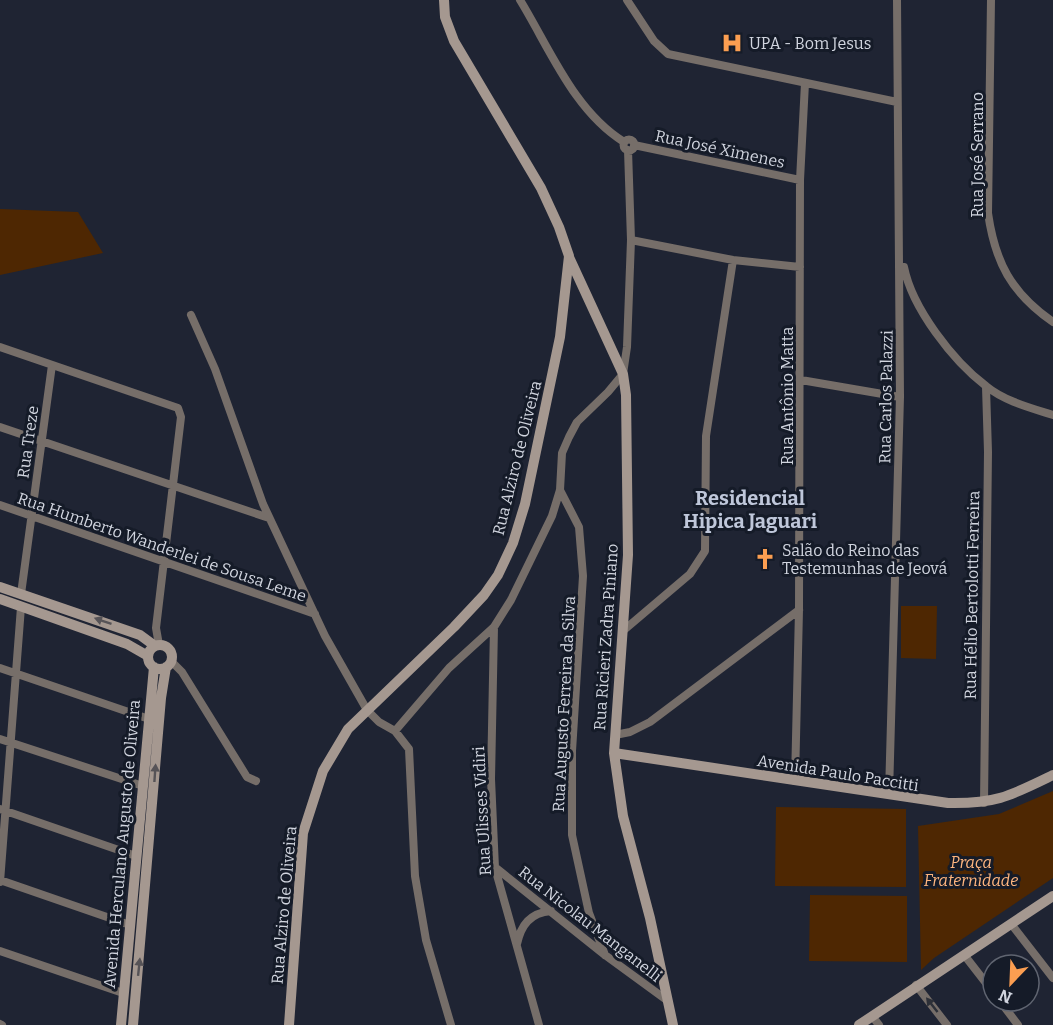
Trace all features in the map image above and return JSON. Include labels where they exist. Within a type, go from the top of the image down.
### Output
[{"type":"street","name":"Rua Alziro de Oliveira","points":[[289,1025],[303,833],[322,771],[348,729],[484,595],[498,575],[513,543],[525,504],[556,358],[569,256],[541,188],[454,41],[445,17],[444,0]]},
{"type":"street","points":[[395,731],[449,668],[494,627],[518,585],[552,516],[560,490],[562,453],[569,437],[577,422],[623,374],[627,347],[631,240],[631,148],[624,146],[624,142],[605,130],[588,113],[520,0]]},
{"type":"street","points":[[627,0],[654,41],[668,54],[897,102]]},
{"type":"street","name":"Rua Carlos Palazzi","points":[[889,794],[900,397],[901,254],[897,0]]},
{"type":"street","name":"Rua José Serrano","points":[[991,0],[988,213],[993,246],[1003,270],[1015,289],[1038,312],[1053,322]]},
{"type":"street","name":"Rua Antônio Matta","points":[[795,781],[801,380],[800,180],[805,83]]},
{"type":"street","name":"Rua José Ximenes","points":[[631,148],[800,180]]},
{"type":"street","points":[[631,240],[734,260],[800,267]]},
{"type":"street","points":[[901,254],[905,274],[926,316],[945,345],[986,387],[1008,399],[1053,415]]},
{"type":"street","name":"Rua Ricieri Zadra Piniano","points":[[569,256],[623,374],[626,395],[628,555],[614,753],[623,816],[650,918],[673,1025]]},
{"type":"street","points":[[624,630],[690,574],[705,551],[706,436],[734,260]]},
{"type":"street","points":[[191,315],[215,369],[269,518],[326,636],[367,710],[379,722],[395,731],[409,749],[415,876],[426,940],[451,1025]]},
{"type":"street","points":[[0,347],[177,407],[181,417],[156,628],[157,646],[148,656]]},
{"type":"street","name":"Rua Treze","points":[[21,594],[52,365]]},
{"type":"street","points":[[801,380],[900,397]]},
{"type":"street","name":"Rua Hélio Bertolotti Ferreira","points":[[984,803],[988,452],[986,387]]},
{"type":"street","points":[[0,427],[171,487],[269,518]]},
{"type":"street","name":"Rua Augusto Ferreira da Silva","points":[[560,490],[579,527],[583,576],[572,751],[572,835],[589,913],[605,955]]},
{"type":"street","name":"Rua Humberto Wanderlei de Sousa Leme","points":[[0,505],[315,614]]},
{"type":"street","points":[[0,587],[140,635],[157,646],[169,649],[168,664]]},
{"type":"street","points":[[0,599],[127,644],[148,656],[154,667],[168,664],[182,672],[247,777],[256,781]]},
{"type":"street","points":[[21,607],[3,810],[0,881],[130,925]]},
{"type":"street","points":[[615,735],[630,732],[650,722],[799,610]]},
{"type":"street","name":"Rua Ulisses Vidiri","points":[[494,627],[491,779],[495,868],[538,1025]]},
{"type":"street","name":"Avenida Herculano Augusto de Oliveira","points":[[133,1025],[160,698],[168,664]]},
{"type":"street","name":"Avenida Herculano Augusto de Oliveira","points":[[121,1025],[154,667]]},
{"type":"street","points":[[0,668],[149,719]]},
{"type":"street","points":[[0,739],[143,786]]},
{"type":"street","name":"Avenida Paulo Paccitti","points":[[614,753],[889,794],[926,802],[984,803],[1008,797],[1053,775]]},
{"type":"street","points":[[3,810],[136,856]]},
{"type":"street","name":"Rua Nicolau Manganelli","points":[[495,868],[605,955],[668,1001]]},
{"type":"street","points":[[859,1025],[876,1020],[916,985],[1012,926],[1053,896]]},
{"type":"street","points":[[516,946],[519,935],[531,916],[551,911]]},
{"type":"street","points":[[1012,926],[1053,978]]},
{"type":"street","points":[[0,951],[123,993]]},
{"type":"street","points":[[964,956],[981,978]]},
{"type":"street","points":[[916,985],[947,1025]]},
{"type":"green space","points":[[0,209],[78,212],[103,253],[0,275]]},
{"type":"green space","points":[[901,606],[937,606],[936,659],[901,658]]},
{"type":"green space","name":"Praça Fraternidade","points":[[1053,791],[1053,878],[934,958],[921,970],[918,826],[999,814]]},
{"type":"green space","points":[[776,807],[906,809],[906,887],[775,886]]},
{"type":"green space","points":[[810,895],[907,896],[907,962],[809,961]]},
{"type":"place","name":"UPA - Bom Jesus","points":[[732,43]]},
{"type":"place","name":"Salão do Reino das Testemunhas de Jeová","points":[[765,559]]},
{"type":"district","name":"Residencial Hipica Jaguari","points":[[750,510]]}]
